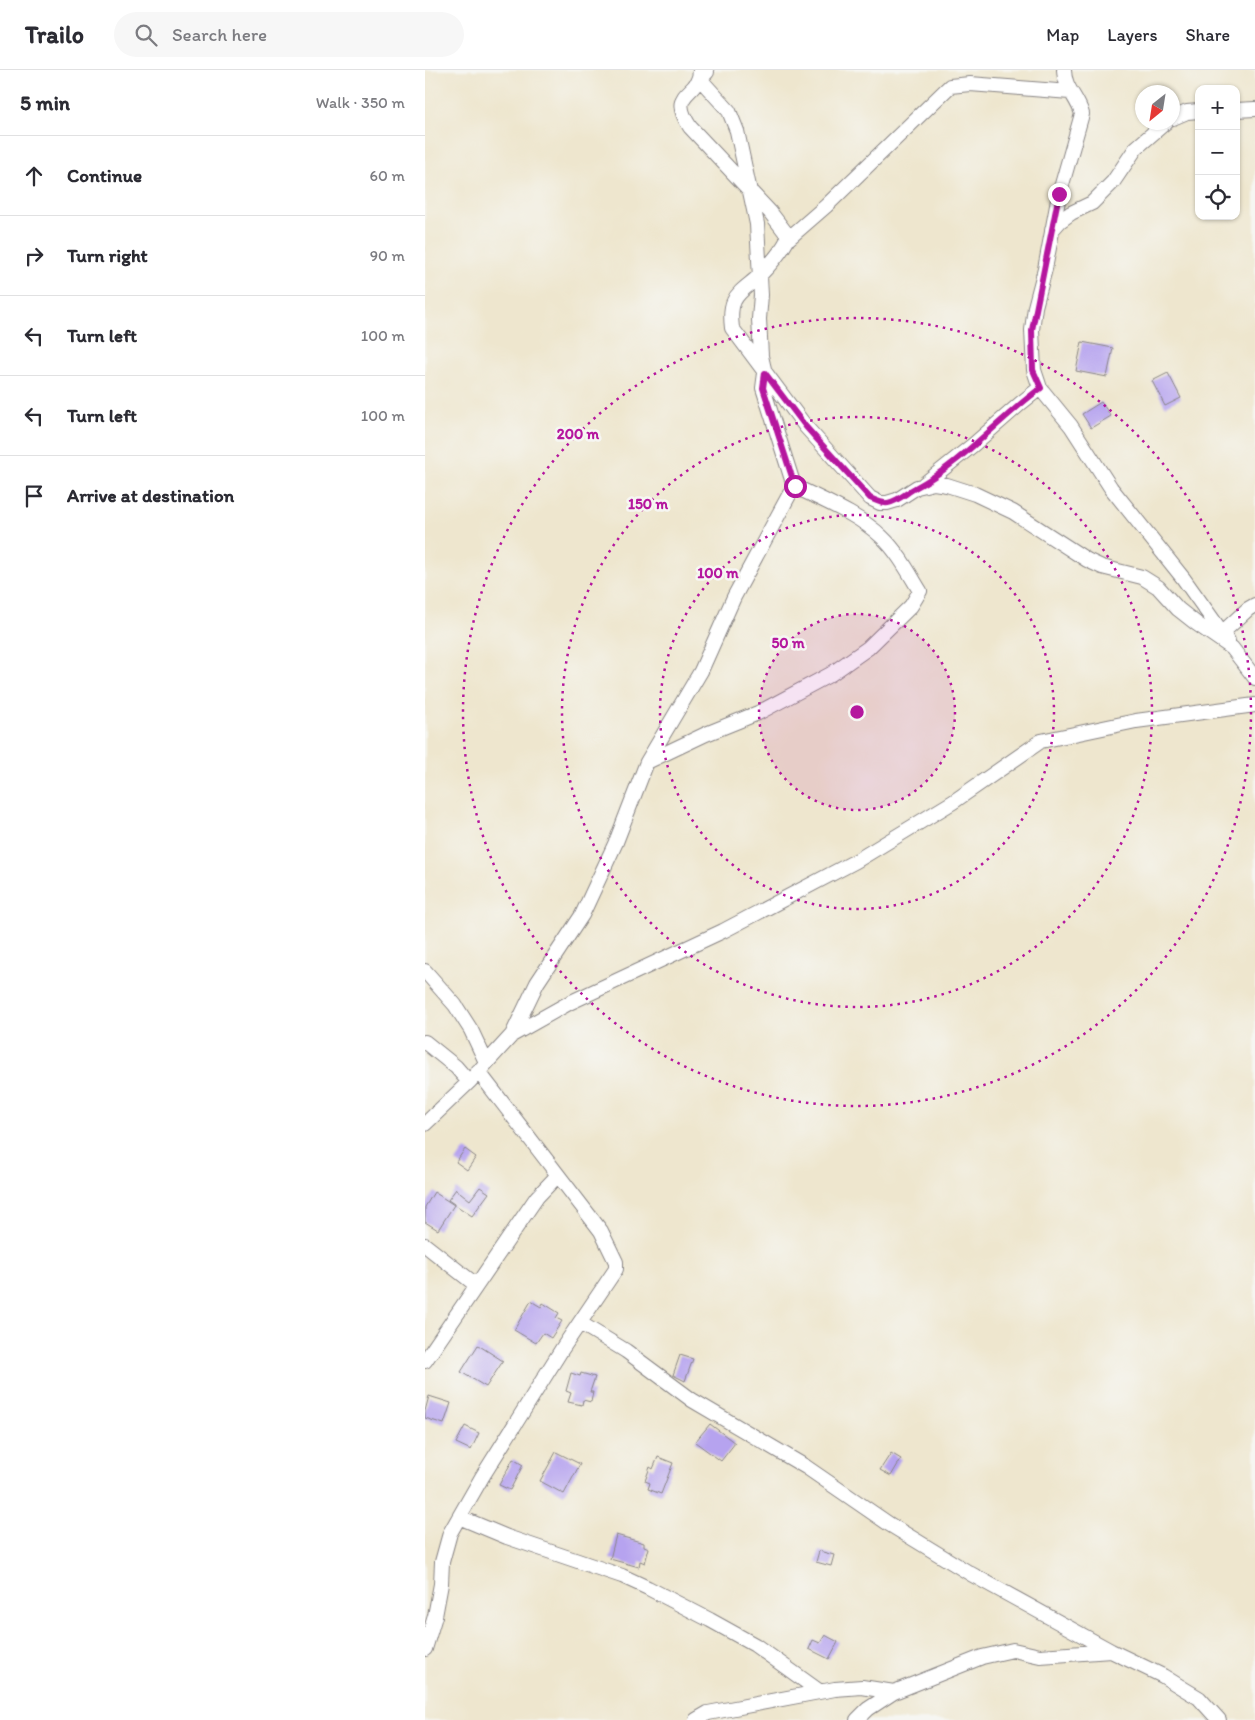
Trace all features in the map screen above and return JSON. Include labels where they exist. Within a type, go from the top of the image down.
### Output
[{"type":"street","points":[[1064,70],[1064,79],[1082,114],[1059,194],[1032,330],[1033,370],[1041,388],[1071,426],[1111,488],[1183,578],[1255,678]]},
{"type":"street","points":[[647,762],[706,734],[759,713],[831,674],[869,648],[911,606],[920,591],[906,567],[882,537],[856,518],[795,486],[763,388],[765,373],[761,356],[757,224],[749,190],[737,132],[729,111],[704,73],[682,100],[681,109],[684,118],[690,127],[749,190],[770,212],[789,239]]},
{"type":"street","points":[[1041,388],[1021,402],[924,484],[897,500],[880,503],[870,498],[806,427],[734,332],[731,319],[733,302],[738,294],[760,275],[789,239],[826,206],[950,86],[970,84],[1070,92]]},
{"type":"street","points":[[1240,110],[1255,109]]},
{"type":"street","points":[[1180,115],[1195,111]]},
{"type":"street","points":[[1051,231],[1071,213],[1093,203],[1113,182],[1136,148],[1157,130]]},
{"type":"street","points":[[924,484],[947,485],[975,494],[1013,512],[1087,560],[1102,567],[1142,577],[1158,587],[1178,609],[1197,624],[1233,648]]},
{"type":"street","points":[[512,1035],[537,983],[582,915],[616,842],[647,762],[701,671],[734,597],[795,486]]},
{"type":"street","points":[[1223,632],[1247,609],[1255,605]]},
{"type":"street","points":[[425,1124],[512,1035],[569,1003],[723,931],[856,861],[953,802],[1041,741],[1136,721],[1255,705]]},
{"type":"street","points":[[425,971],[455,1004],[471,1030],[478,1071],[601,1231],[616,1262],[616,1269],[612,1277],[514,1426],[450,1533],[443,1562],[435,1616],[425,1649]]},
{"type":"street","points":[[425,1042],[455,1068],[478,1071]]},
{"type":"street","points":[[425,1361],[537,1196],[558,1175]]},
{"type":"street","points":[[425,1245],[476,1285]]},
{"type":"street","points":[[581,1323],[620,1347],[692,1400],[806,1467],[889,1524],[971,1574],[1111,1651],[1163,1676],[1199,1698],[1219,1720]]},
{"type":"street","points":[[459,1517],[507,1537],[622,1576],[648,1588],[755,1645],[819,1691]]},
{"type":"street","points":[[857,1720],[868,1709],[894,1692],[982,1657],[1013,1650],[1040,1656],[1111,1651]]},
{"type":"street","points":[[696,1720],[709,1714],[819,1691],[862,1687],[894,1692]]},
{"type":"building","points":[[1082,342],[1113,348],[1107,377],[1076,371]]},
{"type":"building","points":[[1168,373],[1181,398],[1165,406],[1152,381]]},
{"type":"building","points":[[1101,402],[1111,416],[1091,428],[1082,414]]},
{"type":"building","points":[[465,1149],[476,1157],[467,1170],[456,1162]]},
{"type":"building","points":[[480,1187],[489,1193],[472,1216],[448,1200],[456,1189],[470,1200]]},
{"type":"building","points":[[434,1192],[454,1205],[438,1230],[425,1222],[425,1207]]},
{"type":"building","points":[[531,1301],[541,1307],[543,1303],[559,1313],[556,1318],[562,1321],[551,1338],[543,1333],[536,1343],[514,1330]]},
{"type":"building","points":[[478,1345],[503,1361],[486,1387],[461,1372]]},
{"type":"building","points":[[680,1355],[693,1359],[685,1381],[673,1375]]},
{"type":"building","points":[[571,1373],[580,1376],[581,1373],[595,1377],[590,1392],[593,1392],[591,1402],[583,1400],[582,1405],[568,1402],[571,1393],[566,1391]]},
{"type":"building","points":[[429,1396],[451,1403],[444,1424],[425,1418]]},
{"type":"building","points":[[710,1424],[735,1443],[721,1461],[695,1442]]},
{"type":"building","points":[[465,1426],[479,1433],[471,1450],[456,1443]]},
{"type":"building","points":[[556,1452],[580,1464],[564,1494],[540,1481]]},
{"type":"building","points":[[891,1453],[901,1459],[891,1476],[880,1470]]},
{"type":"building","points":[[658,1457],[673,1463],[661,1494],[648,1489],[650,1483],[645,1481],[650,1467],[653,1469]]},
{"type":"building","points":[[513,1459],[523,1465],[510,1490],[499,1485]]},
{"type":"building","points":[[616,1535],[644,1543],[644,1546],[649,1548],[645,1563],[640,1561],[639,1567],[610,1559]]},
{"type":"building","points":[[819,1551],[834,1555],[831,1566],[816,1562]]},
{"type":"building","points":[[825,1635],[838,1642],[829,1659],[809,1649],[813,1640],[820,1643]]},
{"type":"route","points":[[795,486],[763,388],[765,373],[806,427],[870,498],[880,503],[897,500],[924,484],[1021,402],[1041,388],[1033,370],[1032,330],[1035,307],[1045,269],[1059,194]]}]
